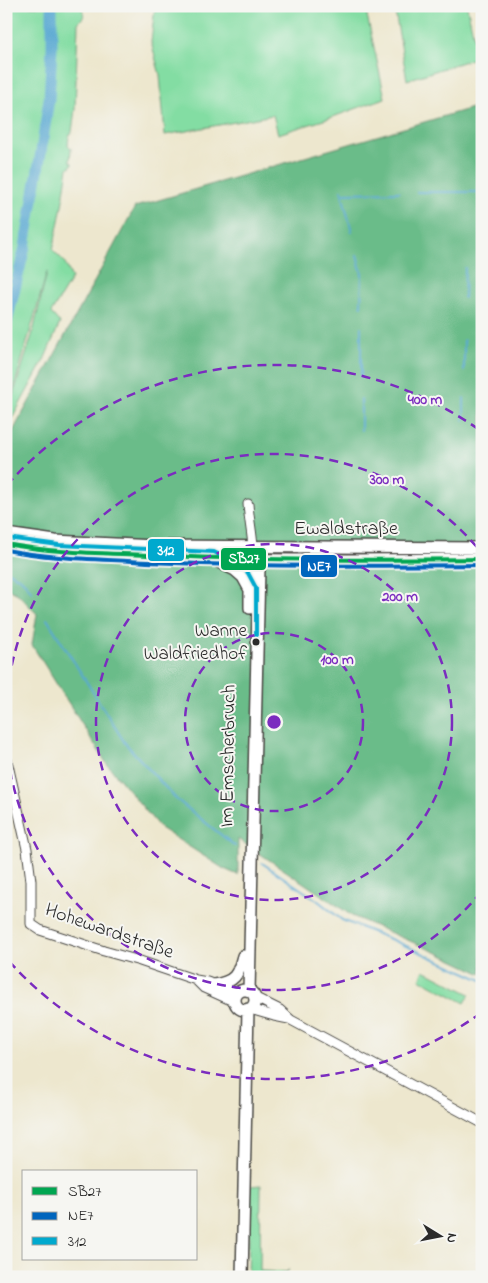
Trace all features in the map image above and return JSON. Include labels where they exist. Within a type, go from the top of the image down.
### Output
[{"type":"main road","name":"Ewaldstraße","points":[[6,534],[55,541],[144,546],[482,548]]},
{"type":"main road","name":"Ewaldstraße","points":[[6,544],[58,551],[212,558],[482,559]]},
{"type":"main road","name":"Im Emscherbruch","points":[[242,1277],[241,1183],[255,559],[253,547]]},
{"type":"main road","points":[[212,558],[235,570],[243,577],[250,590]]},
{"type":"main road","name":"Im Emscherbruch","points":[[245,1000],[243,956],[250,590],[255,559]]},
{"type":"main road","points":[[214,984],[224,984],[232,980],[238,973],[243,956]]},
{"type":"main road","name":"Im Emscherbruch","points":[[235,1277],[241,1183]]},
{"type":"street","points":[[248,504],[253,547]]},
{"type":"street","name":"Hohewardstraße","points":[[6,756],[27,849],[31,881],[30,924],[40,930],[104,951],[214,984],[245,1000]]},
{"type":"street","name":"Hohewardstraße","points":[[196,980],[204,988],[224,996],[280,1010],[292,1020],[482,1123]]},
{"type":"green space","points":[[11,6],[82,6],[84,16],[78,23],[75,109],[68,145],[71,148],[70,161],[72,165],[68,168],[53,250],[64,261],[72,278],[51,313],[60,323],[44,360],[6,430],[6,418],[33,332],[47,272],[6,416],[6,52],[11,35]]},
{"type":"green space","points":[[155,6],[365,6],[385,98],[278,134],[273,115],[165,135],[160,75],[151,42]]},
{"type":"green space","points":[[394,6],[467,6],[478,57],[407,80]]},
{"type":"green space","points":[[482,105],[482,974],[352,916],[238,839],[238,875],[224,869],[160,828],[107,764],[32,645],[37,614],[18,594],[6,588],[6,444],[135,207]]},
{"type":"green space","points":[[424,970],[470,994],[465,1003],[420,979]]},
{"type":"green space","points":[[261,1185],[260,1271],[286,1272],[289,1270],[283,1277],[248,1277],[250,1186]]},
{"type":"waterway","points":[[6,326],[25,247],[49,99],[52,6]]},
{"type":"waterway","points":[[341,190],[352,232]]},
{"type":"waterway","points":[[343,193],[399,192]]},
{"type":"waterway","points":[[417,192],[482,192]]},
{"type":"waterway","points":[[357,255],[362,274],[361,306]]},
{"type":"waterway","points":[[464,298],[465,268]]},
{"type":"waterway","points":[[6,280],[17,282]]},
{"type":"waterway","points":[[361,327],[361,377]]},
{"type":"waterway","points":[[464,340],[464,371]]},
{"type":"waterway","points":[[464,398],[464,420]]},
{"type":"waterway","points":[[361,399],[361,430]]},
{"type":"waterway","points":[[6,571],[21,579],[32,592]]},
{"type":"waterway","points":[[47,619],[125,743],[176,799],[235,846]]},
{"type":"waterway","points":[[262,863],[317,900],[342,920],[395,941],[482,980]]},
{"type":"transit line","name":"312","points":[[7,538],[59,545],[214,552],[239,565],[248,573],[256,588],[256,643]]},
{"type":"transit line","name":"SB27","points":[[6,544],[76,552],[230,558],[482,559]]},
{"type":"transit line","name":"NE7","points":[[6,550],[59,557],[189,564],[314,566],[482,565]]},
{"type":"place","name":"Wanne Waldfriedhof","points":[[256,642]]}]
